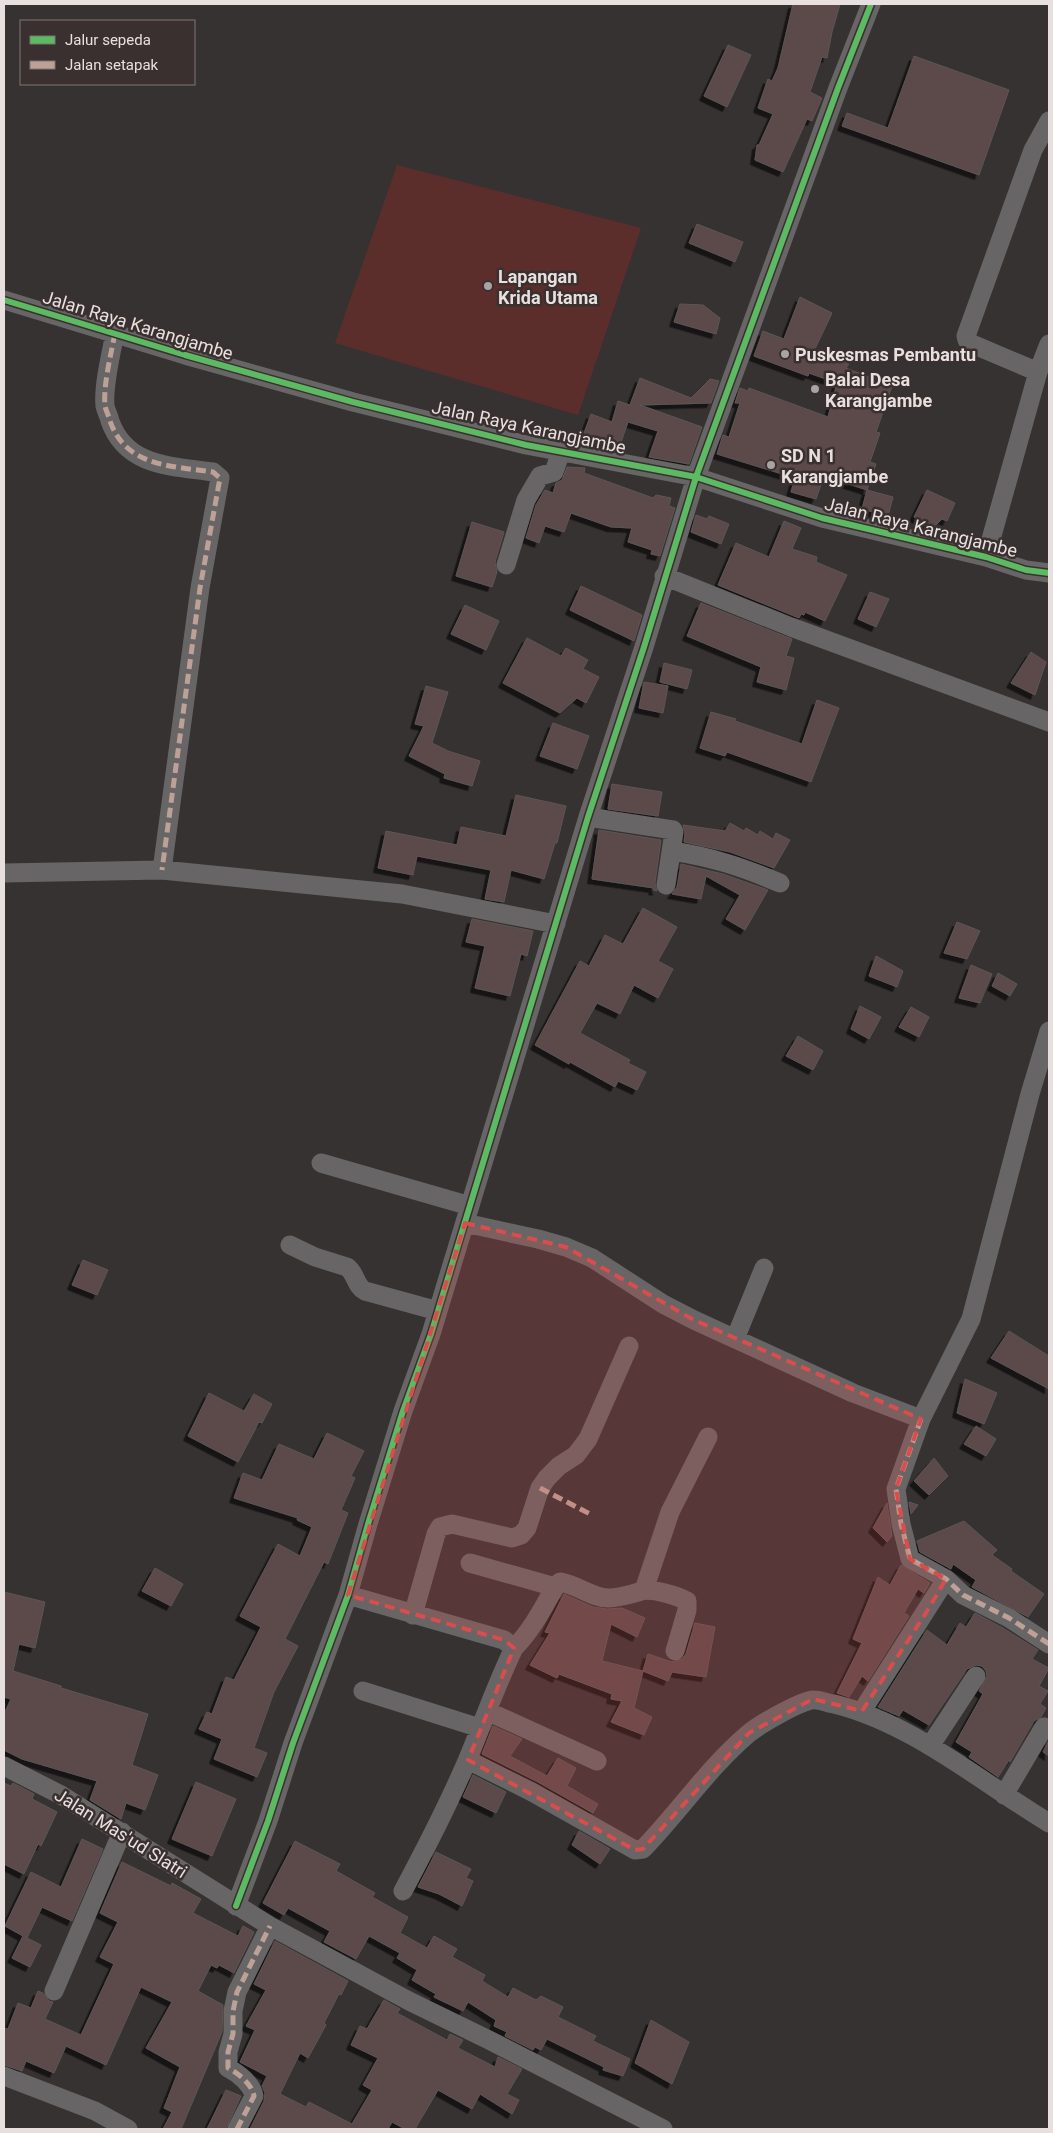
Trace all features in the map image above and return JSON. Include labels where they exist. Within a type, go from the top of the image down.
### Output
[{"type":"street","points":[[236,1906],[268,1821],[293,1743],[348,1595],[385,1468],[438,1311],[588,817],[644,647],[664,576],[696,477],[838,88],[871,4]]},
{"type":"street","points":[[1038,372],[972,344],[967,340],[966,336],[1033,150],[1049,121]]},
{"type":"street","name":"Jalan Raya Karangjambe","points":[[4,300],[353,402],[526,445],[696,477],[822,518],[986,557],[1026,570],[1049,573]]},
{"type":"street","points":[[115,333],[105,406],[113,428],[125,448],[147,460],[213,472],[220,478],[200,588],[162,870]]},
{"type":"street","points":[[986,557],[1038,372],[1049,344]]},
{"type":"street","points":[[506,565],[526,500],[540,476],[554,472],[561,452]]},
{"type":"street","points":[[664,576],[791,627],[1049,722]]},
{"type":"street","points":[[588,817],[673,830],[672,851],[666,885]]},
{"type":"street","points":[[672,851],[708,857],[738,866],[780,883]]},
{"type":"street","points":[[4,873],[162,870],[402,894],[556,924]]},
{"type":"street","points":[[1049,1031],[1030,1094],[971,1319],[921,1419],[896,1488],[910,1559],[946,1579],[963,1595],[1009,1618],[1049,1644]]},
{"type":"street","points":[[321,1163],[538,1239],[566,1247],[592,1258],[663,1304],[734,1339],[853,1392],[921,1419]]},
{"type":"street","points":[[290,1245],[348,1267],[352,1270],[358,1285],[365,1291],[438,1311]]},
{"type":"street","points":[[734,1339],[764,1268]]},
{"type":"street","points":[[413,1615],[436,1534],[440,1527],[452,1524],[512,1538],[521,1535],[527,1528],[540,1488],[559,1466],[576,1456],[588,1440],[629,1346]]},
{"type":"street","points":[[644,1590],[670,1512],[708,1437]]},
{"type":"street","points":[[470,1563],[556,1587]]},
{"type":"street","points":[[862,1711],[946,1579]]},
{"type":"street","points":[[403,1891],[434,1834],[468,1760],[514,1648],[524,1639],[560,1582],[569,1583],[607,1598],[644,1590],[678,1596],[687,1601],[687,1610],[674,1651]]},
{"type":"street","points":[[348,1595],[504,1640],[514,1648]]},
{"type":"street","points":[[930,1746],[976,1676]]},
{"type":"street","points":[[364,1691],[480,1728]]},
{"type":"street","points":[[468,1760],[532,1792],[635,1850],[643,1849],[722,1758],[749,1733],[797,1705],[814,1700],[862,1711],[930,1746],[1004,1796],[1049,1823]]},
{"type":"street","points":[[487,1711],[597,1760]]},
{"type":"street","points":[[1004,1796],[1044,1728]]},
{"type":"street","name":"Jalan Mas'ud Slatri","points":[[4,1766],[62,1795],[270,1926],[409,2001],[663,2129]]},
{"type":"street","points":[[54,1991],[122,1832]]},
{"type":"street","points":[[237,2129],[254,2096],[251,2088],[236,2072],[228,2068],[228,2052],[233,2034],[233,2011],[237,1992],[270,1926]]},
{"type":"street","points":[[4,2076],[95,2111],[128,2129]]},
{"type":"highlighted area","points":[[465,1223],[566,1247],[694,1320],[921,1419],[896,1489],[910,1559],[946,1579],[926,1613],[862,1711],[813,1699],[749,1733],[643,1849],[635,1850],[468,1760],[514,1648],[504,1640],[348,1595]]},
{"type":"shaded area","name":"Lapangan Krida Utama","points":[[397,165],[641,228],[578,415],[335,343]]},
{"type":"building","points":[[793,4],[840,4],[827,58],[822,57],[810,92],[822,98],[812,121],[807,119],[783,172],[755,160],[757,145],[759,145],[773,114],[758,108],[768,79],[772,81],[778,68]]},
{"type":"building","points":[[728,45],[751,55],[727,107],[704,96]]},
{"type":"building","points":[[914,56],[1009,90],[979,175],[842,126],[847,113],[888,128]]},
{"type":"building","points":[[697,224],[743,242],[735,262],[689,243]]},
{"type":"building","points":[[800,297],[832,313],[814,351],[849,364],[846,368],[892,386],[876,432],[880,433],[870,462],[876,464],[867,490],[824,476],[816,499],[791,492],[795,478],[717,454],[723,435],[729,437],[740,403],[735,403],[740,388],[748,391],[749,388],[828,417],[837,383],[809,373],[808,376],[754,356],[763,331],[784,339]]},
{"type":"building","points":[[680,304],[703,305],[720,318],[716,334],[674,322]]},
{"type":"building","points":[[640,378],[691,398],[710,379],[719,381],[711,403],[640,405],[702,427],[689,464],[649,457],[658,431],[628,422],[619,448],[583,436],[591,414],[612,422],[618,401],[630,405]]},
{"type":"building","points":[[567,467],[585,468],[584,473],[653,498],[656,495],[671,498],[669,506],[675,508],[660,556],[651,554],[652,550],[628,542],[632,528],[611,527],[571,513],[564,532],[545,526],[539,543],[526,538],[536,505],[545,490],[553,493],[556,483],[562,480]]},
{"type":"building","points":[[867,490],[893,497],[888,516],[862,509]]},
{"type":"building","points":[[927,490],[955,503],[947,521],[942,519],[934,527],[914,517]]},
{"type":"building","points":[[696,515],[707,519],[709,516],[729,524],[721,544],[691,532]]},
{"type":"building","points":[[784,521],[801,528],[792,549],[817,557],[816,562],[847,575],[825,621],[805,612],[799,618],[718,585],[736,543],[769,557]]},
{"type":"building","points":[[472,522],[504,532],[495,562],[497,572],[492,587],[456,576]]},
{"type":"building","points":[[581,586],[642,615],[634,641],[570,610]]},
{"type":"building","points":[[870,592],[889,599],[876,627],[858,619]]},
{"type":"building","points":[[701,603],[792,639],[786,656],[794,658],[786,690],[757,682],[761,667],[687,636]]},
{"type":"building","points":[[465,605],[499,621],[486,650],[451,634]]},
{"type":"building","points":[[527,638],[561,656],[566,648],[588,660],[583,669],[599,677],[586,703],[577,698],[560,713],[503,683]]},
{"type":"building","points":[[1031,652],[1046,662],[1035,695],[1011,683]]},
{"type":"building","points":[[664,663],[692,670],[687,689],[660,682]]},
{"type":"building","points":[[644,682],[668,686],[663,713],[639,708]]},
{"type":"building","points":[[426,686],[448,692],[432,743],[448,751],[480,761],[472,786],[444,778],[445,774],[409,756],[424,726],[415,724]]},
{"type":"building","points":[[817,700],[839,708],[811,782],[727,752],[725,756],[700,748],[711,712],[736,719],[735,721],[802,744]]},
{"type":"building","points":[[553,723],[589,736],[577,769],[540,756]]},
{"type":"building","points":[[612,784],[662,792],[658,816],[608,809]]},
{"type":"building","points":[[516,795],[566,806],[557,843],[555,843],[544,879],[511,870],[504,902],[485,899],[491,870],[417,856],[413,875],[378,868],[386,831],[457,845],[461,827],[506,836]]},
{"type":"building","points":[[730,823],[744,831],[746,828],[758,835],[760,831],[773,839],[776,833],[790,840],[774,868],[730,852],[684,842],[685,833],[683,825],[725,831]]},
{"type":"building","points":[[599,830],[661,840],[655,883],[657,891],[653,890],[654,888],[592,879]]},
{"type":"building","points":[[681,864],[723,874],[768,890],[745,930],[726,919],[740,895],[706,876],[701,899],[672,894],[677,887]]},
{"type":"building","points":[[643,908],[677,927],[658,961],[673,969],[658,998],[634,985],[620,1014],[597,1003],[580,1033],[630,1060],[628,1063],[646,1072],[637,1090],[618,1081],[615,1087],[535,1045],[580,961],[589,966],[605,935],[623,944]]},
{"type":"building","points":[[472,919],[533,931],[527,956],[521,954],[510,996],[475,988],[485,946],[466,942]]},
{"type":"building","points":[[957,922],[980,931],[967,959],[944,953]]},
{"type":"building","points":[[876,956],[903,971],[897,987],[869,976]]},
{"type":"building","points":[[971,965],[992,974],[980,1003],[959,998]]},
{"type":"building","points":[[998,973],[1017,984],[1010,996],[992,986]]},
{"type":"building","points":[[860,1006],[881,1017],[869,1039],[851,1029]]},
{"type":"building","points":[[911,1007],[929,1017],[919,1037],[899,1027]]},
{"type":"building","points":[[798,1036],[823,1051],[813,1070],[786,1056]]},
{"type":"building","points":[[83,1260],[108,1270],[97,1295],[72,1285]]},
{"type":"building","points":[[1009,1331],[1049,1356],[1049,1389],[991,1358]]},
{"type":"building","points":[[965,1379],[997,1393],[984,1424],[957,1413]]},
{"type":"building","points":[[209,1393],[244,1411],[254,1394],[272,1404],[262,1423],[259,1422],[238,1462],[188,1436]]},
{"type":"building","points":[[976,1426],[996,1439],[986,1456],[964,1444]]},
{"type":"building","points":[[327,1433],[364,1451],[351,1476],[355,1478],[341,1510],[348,1513],[328,1564],[324,1562],[285,1639],[298,1646],[274,1692],[254,1748],[267,1753],[257,1777],[214,1759],[222,1739],[199,1729],[207,1712],[212,1714],[226,1677],[234,1680],[261,1627],[240,1616],[278,1544],[300,1556],[312,1527],[297,1520],[298,1518],[234,1498],[243,1473],[262,1480],[279,1444],[314,1459]]},
{"type":"building","points":[[934,1458],[948,1476],[929,1495],[914,1481]]},
{"type":"building","points":[[909,1502],[918,1505],[911,1514]]},
{"type":"building","points":[[887,1503],[892,1536],[887,1542],[873,1528]]},
{"type":"building","points":[[964,1521],[997,1550],[992,1555],[1044,1594],[1028,1617],[972,1587],[976,1580],[953,1564],[951,1569],[920,1552],[917,1541]]},
{"type":"building","points":[[901,1565],[930,1583],[924,1593],[918,1589],[904,1613],[909,1616],[868,1681],[862,1676],[849,1697],[837,1693],[862,1643],[853,1639],[878,1577],[890,1585]]},
{"type":"building","points":[[155,1568],[183,1584],[171,1606],[142,1591]]},
{"type":"building","points":[[4,1592],[45,1602],[35,1648],[19,1644],[13,1671],[61,1686],[61,1688],[148,1714],[132,1765],[158,1775],[145,1810],[126,1803],[121,1819],[90,1800],[97,1781],[22,1759],[4,1750],[4,1714],[11,1699],[4,1697]]},
{"type":"building","points":[[564,1594],[593,1607],[607,1609],[622,1608],[645,1618],[637,1637],[611,1624],[602,1661],[643,1671],[634,1708],[652,1717],[644,1735],[611,1722],[622,1701],[611,1699],[612,1694],[559,1674],[557,1678],[530,1665],[550,1633],[545,1632]]},
{"type":"building","points":[[975,1613],[1038,1650],[1032,1659],[1049,1668],[1039,1686],[1048,1691],[1040,1704],[1046,1708],[1041,1717],[1034,1721],[1010,1762],[1009,1760],[998,1777],[969,1757],[972,1752],[956,1742],[983,1694],[979,1691],[987,1676],[982,1666],[976,1665],[967,1669],[929,1725],[903,1710],[899,1716],[878,1707],[927,1630],[947,1645],[960,1623],[966,1627]]},
{"type":"building","points":[[695,1623],[715,1627],[706,1677],[672,1672],[668,1681],[643,1671],[648,1654],[672,1662],[682,1659],[686,1654]]},
{"type":"building","points":[[493,1726],[522,1739],[510,1756],[547,1776],[558,1758],[576,1768],[567,1786],[598,1804],[593,1813],[538,1782],[482,1754]]},
{"type":"building","points":[[1049,1740],[1049,1756],[1043,1752]]},
{"type":"building","points":[[473,1775],[506,1792],[496,1813],[463,1797]]},
{"type":"building","points":[[196,1782],[236,1799],[212,1856],[172,1839]]},
{"type":"building","points":[[4,1783],[11,1786],[13,1783],[34,1794],[32,1799],[57,1812],[41,1846],[38,1844],[24,1874],[4,1864]]},
{"type":"building","points":[[579,1831],[610,1849],[600,1864],[572,1845]]},
{"type":"building","points":[[82,1839],[103,1849],[72,1921],[42,1907],[27,1938],[41,1945],[30,1967],[12,1958],[23,1936],[5,1926],[31,1872],[61,1887]]},
{"type":"building","points":[[295,1841],[340,1864],[336,1871],[375,1893],[372,1897],[408,1917],[400,1933],[427,1948],[434,1936],[457,1949],[452,1957],[485,1975],[482,1981],[508,1997],[513,1988],[536,2000],[541,1996],[563,2007],[558,2017],[596,2036],[593,2041],[630,2059],[623,2076],[603,2070],[604,2067],[547,2039],[541,2050],[535,2047],[533,2050],[505,2036],[507,2032],[494,2026],[496,2020],[468,2002],[463,2011],[434,1997],[436,1994],[412,1980],[417,1970],[397,1958],[400,1953],[369,1936],[356,1959],[324,1942],[330,1931],[288,1908],[284,1915],[263,1903]]},
{"type":"building","points":[[436,1852],[471,1869],[466,1878],[473,1881],[462,1906],[439,1894],[418,1887]]},
{"type":"building","points":[[122,1862],[171,1886],[172,1883],[201,1899],[193,1913],[238,1936],[243,1926],[254,1932],[234,1973],[219,1965],[217,1968],[211,1965],[198,1991],[223,2005],[222,2032],[181,2129],[163,2129],[172,2112],[164,2108],[180,2067],[146,2048],[172,2002],[141,1987],[106,2065],[66,2046],[54,2073],[26,2061],[22,2071],[4,2065],[4,2028],[8,2029],[18,2003],[31,2008],[38,1991],[43,1993],[49,2001],[53,2002],[45,2019],[81,2035],[114,1964],[100,1957],[118,1922],[100,1913]]},
{"type":"building","points":[[275,1941],[348,1981],[341,1995],[339,1994],[324,2023],[326,2025],[308,2058],[300,2053],[280,2094],[306,2107],[309,2102],[352,2124],[372,2090],[363,2085],[378,2058],[351,2045],[360,2026],[367,2029],[384,2000],[400,2009],[397,2013],[447,2040],[450,2034],[463,2040],[458,2048],[495,2067],[498,2057],[522,2069],[507,2094],[519,2100],[512,2114],[480,2094],[472,2109],[438,2090],[415,2129],[405,2129],[392,2122],[388,2129],[250,2129],[264,2101],[265,2093],[262,2086],[267,2076],[240,2062],[255,2030],[246,2026],[266,1990],[254,1984]]},
{"type":"building","points":[[651,2020],[689,2042],[672,2084],[635,2063]]},
{"type":"building","points":[[226,2090],[241,2096],[226,2129],[207,2129]]},
{"type":"marked path","points":[[115,333],[105,389],[105,406],[117,436],[127,448],[152,462],[213,472],[220,478],[200,588],[162,870]]},
{"type":"marked path","points":[[921,1419],[896,1489],[901,1524],[910,1559],[946,1579],[963,1595],[1009,1618],[1049,1644]]},
{"type":"marked path","points":[[540,1488],[592,1515]]},
{"type":"marked path","points":[[237,2129],[254,2096],[244,2079],[228,2068],[228,2052],[233,2034],[233,2011],[237,1992],[270,1926]]},
{"type":"cycle path","points":[[236,1906],[268,1821],[293,1743],[348,1595],[403,1411],[431,1334],[588,817],[644,647],[696,477],[838,88],[871,4]]},
{"type":"cycle path","points":[[4,300],[185,355],[353,402],[526,445],[696,477],[822,518],[986,557],[1026,570],[1049,573]]},
{"type":"place","name":"Lapangan Krida Utama","points":[[488,286]]},
{"type":"place","name":"Puskesmas Pembantu","points":[[785,354]]},
{"type":"place","name":"Balai Desa Karangjambe","points":[[815,389]]},
{"type":"place","name":"SD N 1 Karangjambe","points":[[771,465]]}]
